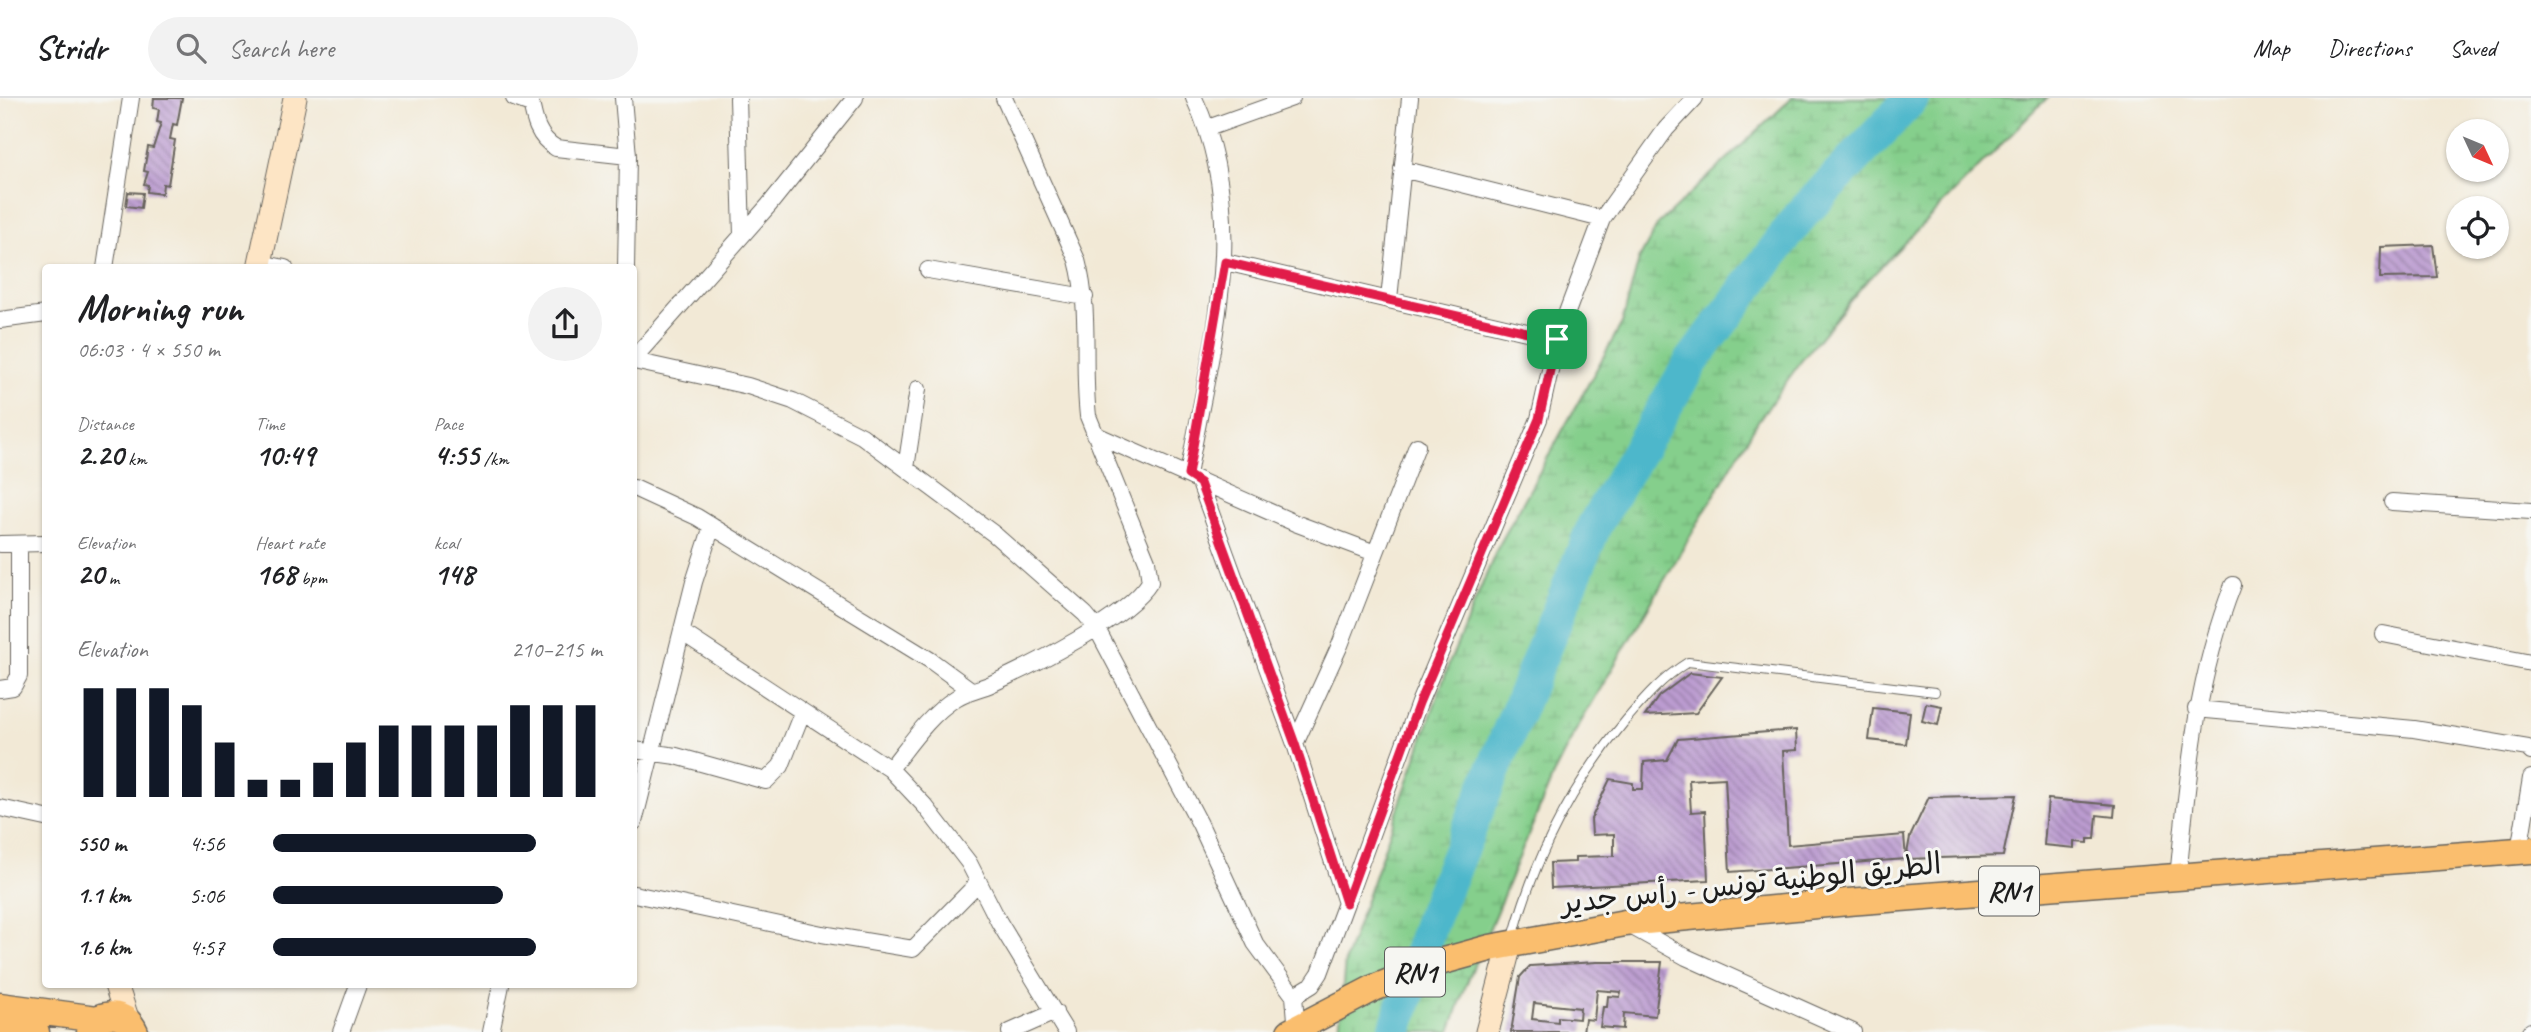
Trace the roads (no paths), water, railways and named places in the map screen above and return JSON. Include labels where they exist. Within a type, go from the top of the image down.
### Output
[{"type":"main road","points":[[259,264],[295,98]]},
{"type":"main road","name":"الطريق الوطنية تونس - رأس جدير","points":[[1295,1031],[1374,988],[1443,961],[1500,946],[1625,923],[1848,902],[2525,850]]},
{"type":"main road","points":[[1487,1032],[1500,946]]},
{"type":"main road","points":[[95,1023],[112,988]]},
{"type":"main road","points":[[115,988],[132,1026]]},
{"type":"main road","points":[[0,1006],[95,1023],[114,1015],[132,1026]]},
{"type":"main road","points":[[0,1024],[36,1032]]},
{"type":"street","points":[[106,264],[131,98]]},
{"type":"street","points":[[514,98],[531,101],[538,132],[556,148],[628,156]]},
{"type":"street","points":[[623,98],[628,156],[626,264]]},
{"type":"street","points":[[738,98],[742,236]]},
{"type":"street","points":[[637,357],[742,236],[855,98]]},
{"type":"street","points":[[890,769],[941,709],[971,690],[1018,671],[1096,627],[1139,595],[1150,582],[1131,519],[1094,434],[1086,392],[1086,297],[1077,260],[1004,98]]},
{"type":"street","points":[[1195,98],[1209,128],[1222,187],[1225,262],[1194,479],[1295,744],[1346,903]]},
{"type":"street","points":[[1209,128],[1292,98]]},
{"type":"street","points":[[1389,299],[1410,98]]},
{"type":"street","points":[[1294,996],[1312,985],[1320,973],[1419,703],[1539,419],[1557,339],[1602,219],[1666,129],[1695,98]]},
{"type":"street","points":[[1402,169],[1602,219]]},
{"type":"street","points":[[1225,262],[1557,339]]},
{"type":"street","points":[[928,270],[1086,297]]},
{"type":"street","points":[[0,320],[42,315]]},
{"type":"street","points":[[637,361],[712,376],[793,401],[862,436],[1002,541],[1062,593],[1096,627],[1200,824],[1255,943],[1294,996],[1295,1031]]},
{"type":"street","points":[[906,468],[918,389]]},
{"type":"street","points":[[1094,434],[1374,554]]},
{"type":"street","points":[[1295,744],[1326,678],[1416,446]]},
{"type":"street","points":[[637,489],[712,526],[930,660],[971,690]]},
{"type":"street","points":[[2392,502],[2531,511]]},
{"type":"street","points":[[637,811],[694,582],[712,526]]},
{"type":"street","points":[[0,544],[42,543]]},
{"type":"street","points":[[0,689],[13,687],[19,676],[19,544]]},
{"type":"street","points":[[2179,878],[2196,709],[2215,632],[2233,585]]},
{"type":"street","points":[[683,633],[890,769],[948,833],[1066,1032]]},
{"type":"street","points":[[2383,634],[2531,663]]},
{"type":"street","points":[[2196,709],[2414,729],[2518,746],[2531,752]]},
{"type":"street","points":[[637,750],[654,750],[766,781],[781,766],[802,713]]},
{"type":"street","points":[[2525,850],[2531,778]]},
{"type":"street","points":[[0,808],[42,817]]},
{"type":"street","points":[[637,895],[833,936],[913,949],[979,882]]},
{"type":"street","points":[[1625,923],[1686,957],[1853,1032]]},
{"type":"street","points":[[341,1032],[357,988]]},
{"type":"street","points":[[491,1032],[500,988]]},
{"type":"street","points":[[1010,1032],[1055,1012]]},
{"type":"lane","points":[[1500,946],[1567,801],[1609,741],[1655,686],[1688,662],[1935,692]]},
{"type":"waterway","points":[[1395,1032],[1431,921],[1595,524],[1692,361],[1801,215],[1912,98]]}]
